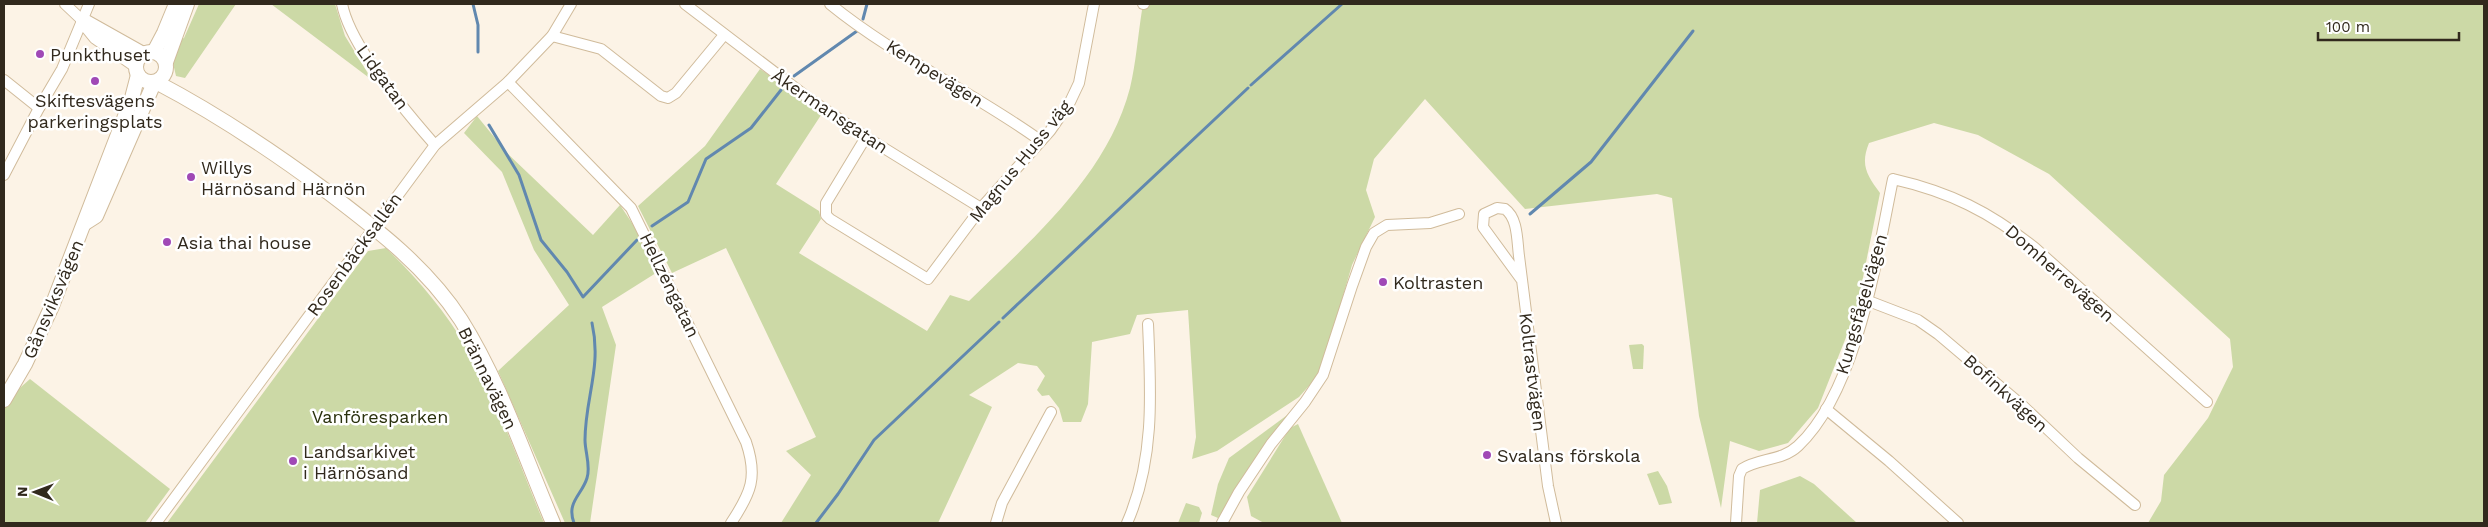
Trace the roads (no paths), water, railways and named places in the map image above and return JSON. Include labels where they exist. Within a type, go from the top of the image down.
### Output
[{"type":"street","points":[[65,4],[83,21],[142,61]]},
{"type":"street","points":[[4,175],[38,108],[62,69],[83,21],[88,4]]},
{"type":"street","name":"Gånsviksvägen","points":[[4,400],[31,352],[85,223],[132,98],[142,61],[164,33],[176,4]]},
{"type":"street","points":[[142,61],[144,81],[155,82],[162,78],[187,4]]},
{"type":"street","name":"Lidgatan","points":[[342,4],[356,40],[416,123],[435,145]]},
{"type":"street","name":"Rosenbäcksallén","points":[[156,523],[435,145],[508,82],[552,36],[571,4]]},
{"type":"street","name":"Åkermansgatan","points":[[686,4],[811,100],[866,137],[981,208]]},
{"type":"street","name":"Kempevägen","points":[[830,4],[882,41],[1018,124],[1041,141]]},
{"type":"street","name":"Magnus Huss väg","points":[[866,137],[826,203],[826,214],[830,219],[928,279],[981,208],[1041,141],[1070,102],[1079,83],[1094,4]]},
{"type":"street","points":[[552,36],[601,49],[660,96],[668,98],[676,93],[724,35]]},
{"type":"street","points":[[142,61],[161,55],[166,67]]},
{"type":"street","name":"Brännavägen","points":[[166,67],[205,108]]},
{"type":"street","points":[[4,80],[38,108]]},
{"type":"street","name":"Gånsviksvägen","points":[[85,223],[96,216],[155,82]]},
{"type":"street","name":"Brännavägen","points":[[155,82],[205,108],[291,165],[374,227],[406,254],[460,318],[475,343],[493,380],[553,523]]},
{"type":"street","name":"Hellzéngatan","points":[[508,82],[632,208],[650,243],[746,442],[751,457],[753,468],[750,491],[731,523]]},
{"type":"street","name":"Kungsfågelvägen","points":[[1736,523],[1742,469],[1756,462],[1785,455],[1796,448],[1826,410],[1849,356],[1866,300],[1893,179]]},
{"type":"street","name":"Domherrevägen","points":[[1893,179],[1921,185],[1956,197],[2006,224],[2207,402]]},
{"type":"street","name":"Koltrastvägen","points":[[1522,279],[1483,227],[1484,214],[1489,210],[1505,209],[1511,213],[1514,221],[1522,279],[1548,486],[1556,523]]},
{"type":"street","points":[[1222,523],[1239,492],[1271,444],[1305,402],[1323,375],[1366,247],[1374,233],[1387,225],[1430,223],[1459,214]]},
{"type":"street","name":"Bofinkvägen","points":[[1866,300],[1918,320],[1938,334],[2023,406],[2078,458],[2135,505]]},
{"type":"street","points":[[1126,523],[1143,477],[1148,449],[1150,380],[1148,324]]},
{"type":"street","points":[[1826,410],[1889,461],[1958,523]]},
{"type":"street","points":[[996,523],[1002,503],[1051,412]]},
{"type":"waterway","points":[[473,4],[478,25],[478,52]]},
{"type":"waterway","points":[[863,19],[867,4]]},
{"type":"waterway","points":[[1251,85],[1342,4]]},
{"type":"waterway","points":[[794,76],[857,31]]},
{"type":"waterway","points":[[1530,214],[1591,162],[1693,31]]},
{"type":"waterway","points":[[1003,318],[1248,88]]},
{"type":"waterway","points":[[652,226],[688,202],[706,159],[751,128],[781,90]]},
{"type":"waterway","points":[[489,125],[519,175],[541,240],[567,272],[583,297],[637,240]]},
{"type":"waterway","points":[[816,523],[874,440],[999,322]]},
{"type":"waterway","points":[[574,523],[572,516],[573,504],[585,484],[588,473],[585,440],[595,354],[592,323]]},
{"type":"place","name":"Punkthuset","points":[[40,54]]},
{"type":"place","name":"Skiftesvägens parkeringsplats","points":[[95,81]]},
{"type":"place","name":"Willys Härnösand Härnön","points":[[191,177]]},
{"type":"place","name":"Asia thai house","points":[[167,242]]},
{"type":"place","name":"Koltrasten","points":[[1383,282]]},
{"type":"place","name":"Svalans förskola","points":[[1487,455]]},
{"type":"place","name":"Landsarkivet i Härnösand","points":[[293,461]]},
{"type":"park label","name":"Vanföresparken","points":[[380,416]]}]
